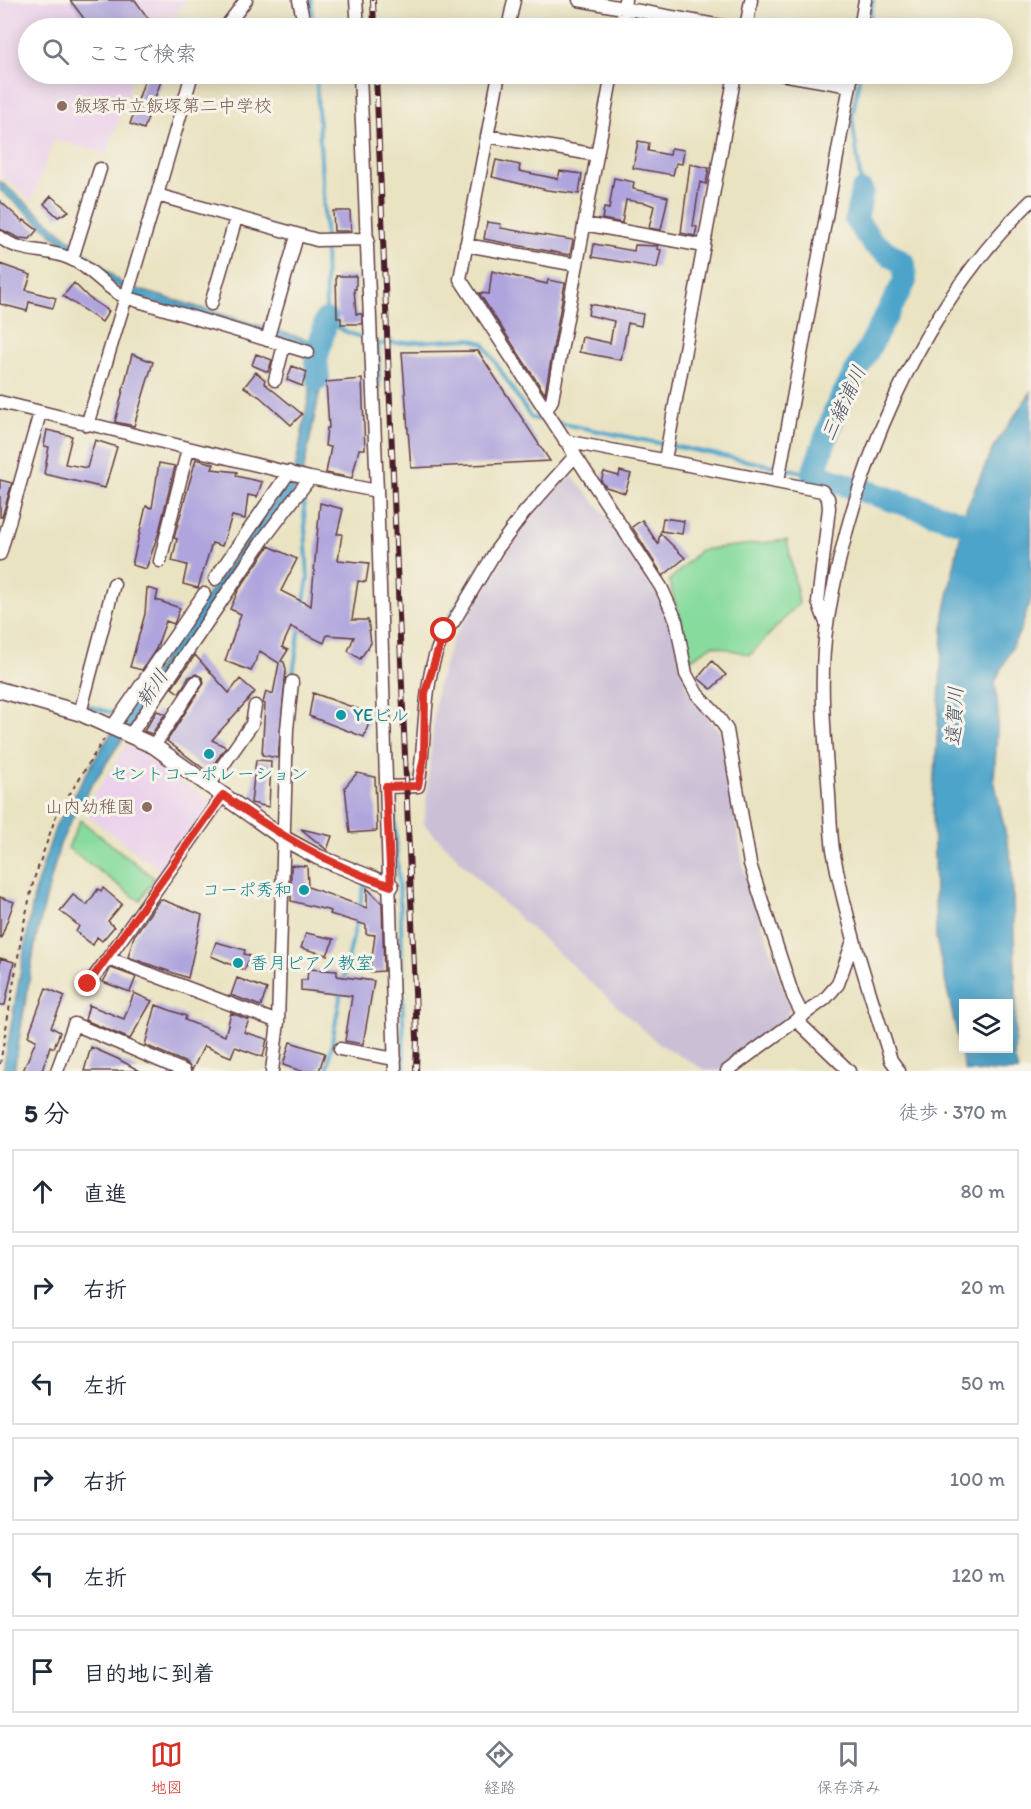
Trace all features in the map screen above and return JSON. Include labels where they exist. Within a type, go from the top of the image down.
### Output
[{"type":"street","points":[[232,18],[246,0]]},
{"type":"street","points":[[299,0],[303,18]]},
{"type":"street","points":[[356,0],[357,18]]},
{"type":"street","points":[[510,18],[514,0]]},
{"type":"street","points":[[579,0],[624,4],[687,18]]},
{"type":"street","points":[[748,18],[751,0]]},
{"type":"street","points":[[862,18],[865,0]]},
{"type":"street","points":[[87,425],[189,84]]},
{"type":"street","points":[[340,1049],[395,1065],[391,787],[360,84]]},
{"type":"street","points":[[498,84],[460,279],[661,587],[676,620],[686,674],[697,694],[727,730],[750,864],[800,1018],[849,1071]]},
{"type":"street","points":[[546,411],[552,400],[610,84]]},
{"type":"street","points":[[665,460],[733,84]]},
{"type":"street","points":[[778,481],[850,84]]},
{"type":"street","points":[[487,136],[597,155]]},
{"type":"street","points":[[72,257],[100,169]]},
{"type":"street","points":[[157,195],[297,236],[331,241],[368,239]]},
{"type":"street","points":[[899,1071],[891,1059],[853,941],[833,848],[823,713],[827,626],[844,543],[876,446],[901,388],[935,320],[959,284],[1031,201]]},
{"type":"street","points":[[211,304],[236,218]]},
{"type":"street","points":[[584,224],[704,246]]},
{"type":"street","points":[[268,335],[297,236]]},
{"type":"street","points":[[0,237],[9,244],[72,257],[114,292],[127,292],[268,335],[284,345],[308,352]]},
{"type":"street","points":[[466,245],[577,265]]},
{"type":"street","points":[[274,380],[284,345]]},
{"type":"street","points":[[0,402],[87,425],[377,491]]},
{"type":"street","points":[[0,554],[40,413]]},
{"type":"street","points":[[565,441],[817,488],[828,498],[829,508],[818,602],[827,626]]},
{"type":"street","points":[[160,561],[188,448]]},
{"type":"street","points":[[391,787],[418,786],[424,757],[425,693],[444,631],[497,549],[524,513],[575,456]]},
{"type":"street","points":[[215,579],[299,475]]},
{"type":"street","points":[[122,730],[265,537],[299,475]]},
{"type":"street","points":[[80,713],[114,584]]},
{"type":"street","points":[[122,730],[204,594]]},
{"type":"street","points":[[154,746],[196,682]]},
{"type":"street","points":[[272,1071],[278,1022],[287,729],[292,682]]},
{"type":"street","points":[[0,690],[80,713],[154,746],[283,838],[318,857],[391,886]]},
{"type":"street","points":[[209,785],[252,724],[255,706]]},
{"type":"street","points":[[88,984],[223,795]]},
{"type":"street","points":[[727,1071],[800,1018],[838,984],[853,941]]},
{"type":"street","points":[[108,958],[278,1022]]},
{"type":"street","points":[[57,1071],[74,1024],[184,1071]]},
{"type":"path","points":[[0,1064],[23,927],[44,846],[56,816],[122,730]]},
{"type":"shaded area","name":"飯塚市立飯塚第二中学校","points":[[0,0],[187,0],[173,18],[18,18],[18,84],[131,84],[107,154],[54,139],[32,201],[0,174]]},
{"type":"shaded area","points":[[573,477],[604,513],[658,594],[672,622],[687,688],[722,736],[744,871],[790,1007],[784,1023],[719,1071],[707,1071],[659,1044],[496,897],[424,824],[437,688],[453,638],[492,579],[518,533],[562,481]]},
{"type":"shaded area","name":"山内幼稚園","points":[[127,744],[212,802],[161,871],[83,812]]},
{"type":"green space","points":[[787,540],[799,603],[750,655],[713,645],[691,659],[669,581],[700,550]]},
{"type":"green space","points":[[80,820],[154,878],[140,901],[68,848]]},
{"type":"water","points":[[0,181],[124,285],[315,342],[322,348],[319,368],[323,376],[301,482],[123,738],[78,806],[60,844],[36,938],[14,1071],[3,1071],[35,890],[56,825],[104,744],[295,470],[314,369],[314,349],[133,296],[105,279],[0,190]]},
{"type":"water","name":"遠賀川","points":[[1031,392],[1031,598],[1021,629],[995,682],[998,712],[994,780],[1012,864],[1016,998],[1014,1058],[1018,1071],[965,1071],[961,1053],[1013,1053],[1013,999],[959,999],[959,1043],[936,938],[933,812],[944,615],[966,509],[994,446]]},
{"type":"building","points":[[70,0],[135,0],[148,18],[84,18]]},
{"type":"building","points":[[143,84],[160,84],[144,129],[130,124]]},
{"type":"building","points":[[638,141],[649,143],[648,151],[670,155],[671,148],[684,150],[682,164],[676,163],[673,175],[633,168]]},
{"type":"building","points":[[496,160],[520,165],[519,171],[558,179],[560,171],[582,174],[579,194],[547,190],[492,177]]},
{"type":"building","points":[[690,164],[709,168],[706,184],[700,182],[693,226],[697,227],[695,236],[681,233]]},
{"type":"building","points":[[614,178],[634,182],[633,189],[668,197],[661,230],[649,228],[654,206],[646,203],[626,200],[622,223],[602,219],[604,208],[609,209]]},
{"type":"building","points":[[51,196],[69,211],[58,217],[44,204]]},
{"type":"building","points":[[0,201],[23,222],[24,220],[37,230],[30,239],[19,238],[0,229]]},
{"type":"building","points":[[333,211],[350,211],[351,231],[334,231]]},
{"type":"building","points":[[487,222],[501,224],[500,228],[573,240],[570,255],[484,239]]},
{"type":"building","points":[[594,244],[634,251],[635,245],[658,246],[657,249],[661,250],[657,268],[592,257]]},
{"type":"building","points":[[0,264],[31,275],[26,290],[56,298],[53,308],[29,302],[27,311],[0,304]]},
{"type":"building","points":[[492,271],[547,284],[548,280],[565,283],[545,394],[479,293],[489,294]]},
{"type":"building","points":[[336,276],[356,276],[356,289],[354,289],[356,314],[362,314],[362,324],[341,324],[341,318],[337,318]]},
{"type":"building","points":[[74,283],[89,298],[109,311],[102,322],[63,296]]},
{"type":"building","points":[[590,304],[643,314],[641,326],[628,323],[621,360],[579,352],[582,337],[610,343],[614,321],[588,315]]},
{"type":"building","points":[[478,351],[550,461],[411,468],[402,352]]},
{"type":"building","points":[[132,354],[153,362],[134,426],[115,422]]},
{"type":"building","points":[[256,354],[272,360],[268,372],[252,365]]},
{"type":"building","points":[[292,366],[307,372],[302,386],[287,380]]},
{"type":"building","points":[[256,372],[265,380],[264,383],[302,414],[291,425],[260,397],[244,387]]},
{"type":"building","points":[[362,379],[365,449],[359,449],[352,478],[326,473],[331,447],[325,446],[327,428],[329,428],[326,382]]},
{"type":"building","points":[[47,430],[72,436],[65,464],[87,468],[95,440],[117,447],[105,488],[44,474],[49,447],[44,446]]},
{"type":"building","points":[[196,459],[214,464],[212,469],[237,472],[236,476],[262,482],[257,497],[248,495],[245,519],[232,516],[222,546],[212,543],[198,588],[183,584],[187,565],[172,561],[177,539],[174,538]]},
{"type":"building","points":[[159,463],[175,466],[159,532],[146,569],[132,565],[146,506],[152,508]]},
{"type":"building","points":[[620,471],[631,474],[625,493],[606,487],[601,481],[604,472],[619,476]]},
{"type":"building","points":[[0,480],[12,483],[2,517],[0,517]]},
{"type":"building","points":[[320,503],[343,509],[337,534],[342,534],[338,560],[369,563],[366,582],[358,581],[352,620],[368,620],[371,643],[360,659],[348,651],[354,637],[327,635],[324,643],[291,627],[282,647],[288,650],[281,661],[284,662],[286,669],[278,758],[262,755],[265,704],[263,703],[266,691],[273,694],[279,663],[260,651],[251,671],[225,661],[241,614],[230,609],[238,591],[269,546],[297,559],[281,591],[311,606]]},
{"type":"building","points":[[663,518],[684,521],[682,534],[661,531]]},
{"type":"building","points":[[642,520],[658,544],[660,533],[685,558],[663,576],[632,527]]},
{"type":"building","points":[[147,588],[158,591],[156,600],[180,608],[174,624],[166,621],[156,649],[142,670],[130,667],[145,614]]},
{"type":"building","points":[[195,655],[229,693],[240,679],[255,692],[212,740],[226,747],[208,772],[167,741],[204,683],[203,678],[196,674],[189,677],[179,693],[172,688]]},
{"type":"building","points":[[712,661],[726,675],[711,689],[698,678]]},
{"type":"building","name":"YEビル","points":[[313,693],[372,714],[364,737],[309,716]]},
{"type":"building","points":[[157,711],[165,714],[152,734],[144,731]]},
{"type":"building","points":[[256,760],[271,761],[269,807],[251,803]]},
{"type":"building","points":[[357,773],[375,777],[377,831],[350,833],[345,787]]},
{"type":"building","points":[[301,829],[332,836],[327,850]]},
{"type":"building","points":[[291,865],[307,866],[308,887],[367,908],[367,888],[382,903],[384,971],[370,972],[375,935],[366,934],[366,925],[330,914],[331,911],[291,901]]},
{"type":"building","points":[[103,888],[122,904],[108,921],[114,927],[102,941],[97,937],[93,945],[76,932],[79,926],[60,911],[73,895],[87,905],[98,889],[101,891]]},
{"type":"building","points":[[0,897],[14,902],[1,938],[0,937]]},
{"type":"building","points":[[160,899],[202,915],[188,978],[128,957],[134,936]]},
{"type":"building","points":[[306,933],[334,939],[327,955],[301,948]]},
{"type":"building","name":"香月ピアノ教室","points":[[216,942],[245,950],[244,954],[251,956],[244,970],[211,956]]},
{"type":"building","points":[[0,958],[14,962],[5,1005],[0,1005]]},
{"type":"building","points":[[111,968],[136,977],[130,992],[103,982]]},
{"type":"building","points":[[308,969],[337,971],[337,976],[374,981],[363,1044],[345,1041],[352,996],[301,990],[301,980],[307,980]]},
{"type":"building","points":[[237,978],[267,989],[261,1006],[231,995]]},
{"type":"building","points":[[46,988],[65,996],[51,1027],[60,1032],[54,1048],[50,1046],[42,1071],[23,1071],[36,1040],[28,1036]]},
{"type":"building","points":[[134,993],[152,1001],[130,1039],[85,1020],[89,1005],[124,1019]]},
{"type":"building","points":[[156,1005],[186,1016],[185,1020],[225,1036],[231,1013],[249,1020],[244,1032],[267,1039],[263,1057],[235,1047],[231,1057],[204,1046],[192,1070],[187,1063],[145,1045]]},
{"type":"building","points":[[290,1042],[325,1053],[319,1071],[301,1071],[283,1065]]},
{"type":"building","points":[[91,1047],[118,1059],[140,1071],[84,1071]]},
{"type":"waterway","points":[[311,0],[312,18]]},
{"type":"waterway","points":[[870,18],[873,0]]},
{"type":"waterway","points":[[317,84],[325,230],[326,320],[342,330],[378,344],[469,339],[483,343],[531,418],[548,421]]},
{"type":"waterway","points":[[858,84],[852,117],[862,192]]},
{"type":"waterway","name":"三緒浦川","points":[[862,192],[856,220],[873,243],[904,264],[905,281],[836,409],[813,474],[975,527]]},
{"type":"waterway","name":"新川","points":[[318,379],[316,361],[326,320]]},
{"type":"waterway","points":[[378,344],[379,386]]},
{"type":"waterway","points":[[558,423],[813,474]]},
{"type":"waterway","points":[[303,492],[308,579],[303,607]]},
{"type":"waterway","points":[[437,637],[480,567]]},
{"type":"waterway","points":[[292,681],[300,626]]},
{"type":"waterway","points":[[53,697],[113,713]]},
{"type":"waterway","points":[[391,759],[393,783]]},
{"type":"waterway","points":[[393,790],[401,919],[404,1071]]},
{"type":"waterway","points":[[359,909],[365,881]]},
{"type":"waterway","points":[[343,982],[357,919]]},
{"type":"waterway","points":[[327,1071],[341,992]]},
{"type":"railway","points":[[373,0],[374,18]]},
{"type":"railway","points":[[376,84],[417,1038],[416,1071]]},
{"type":"place","name":"飯塚市立飯塚第二中学校","points":[[62,106]]},
{"type":"place","name":"YEビル","points":[[341,715]]},
{"type":"place","name":"セントコーポレーション","points":[[209,754]]},
{"type":"place","name":"山内幼稚園","points":[[147,807]]},
{"type":"place","name":"コーポ秀和","points":[[304,890]]},
{"type":"place","name":"香月ピアノ教室","points":[[238,963]]},
{"type":"route","points":[[88,984],[223,795],[283,838],[318,857],[391,886],[386,787],[418,786],[424,757],[425,693],[444,631]]}]
